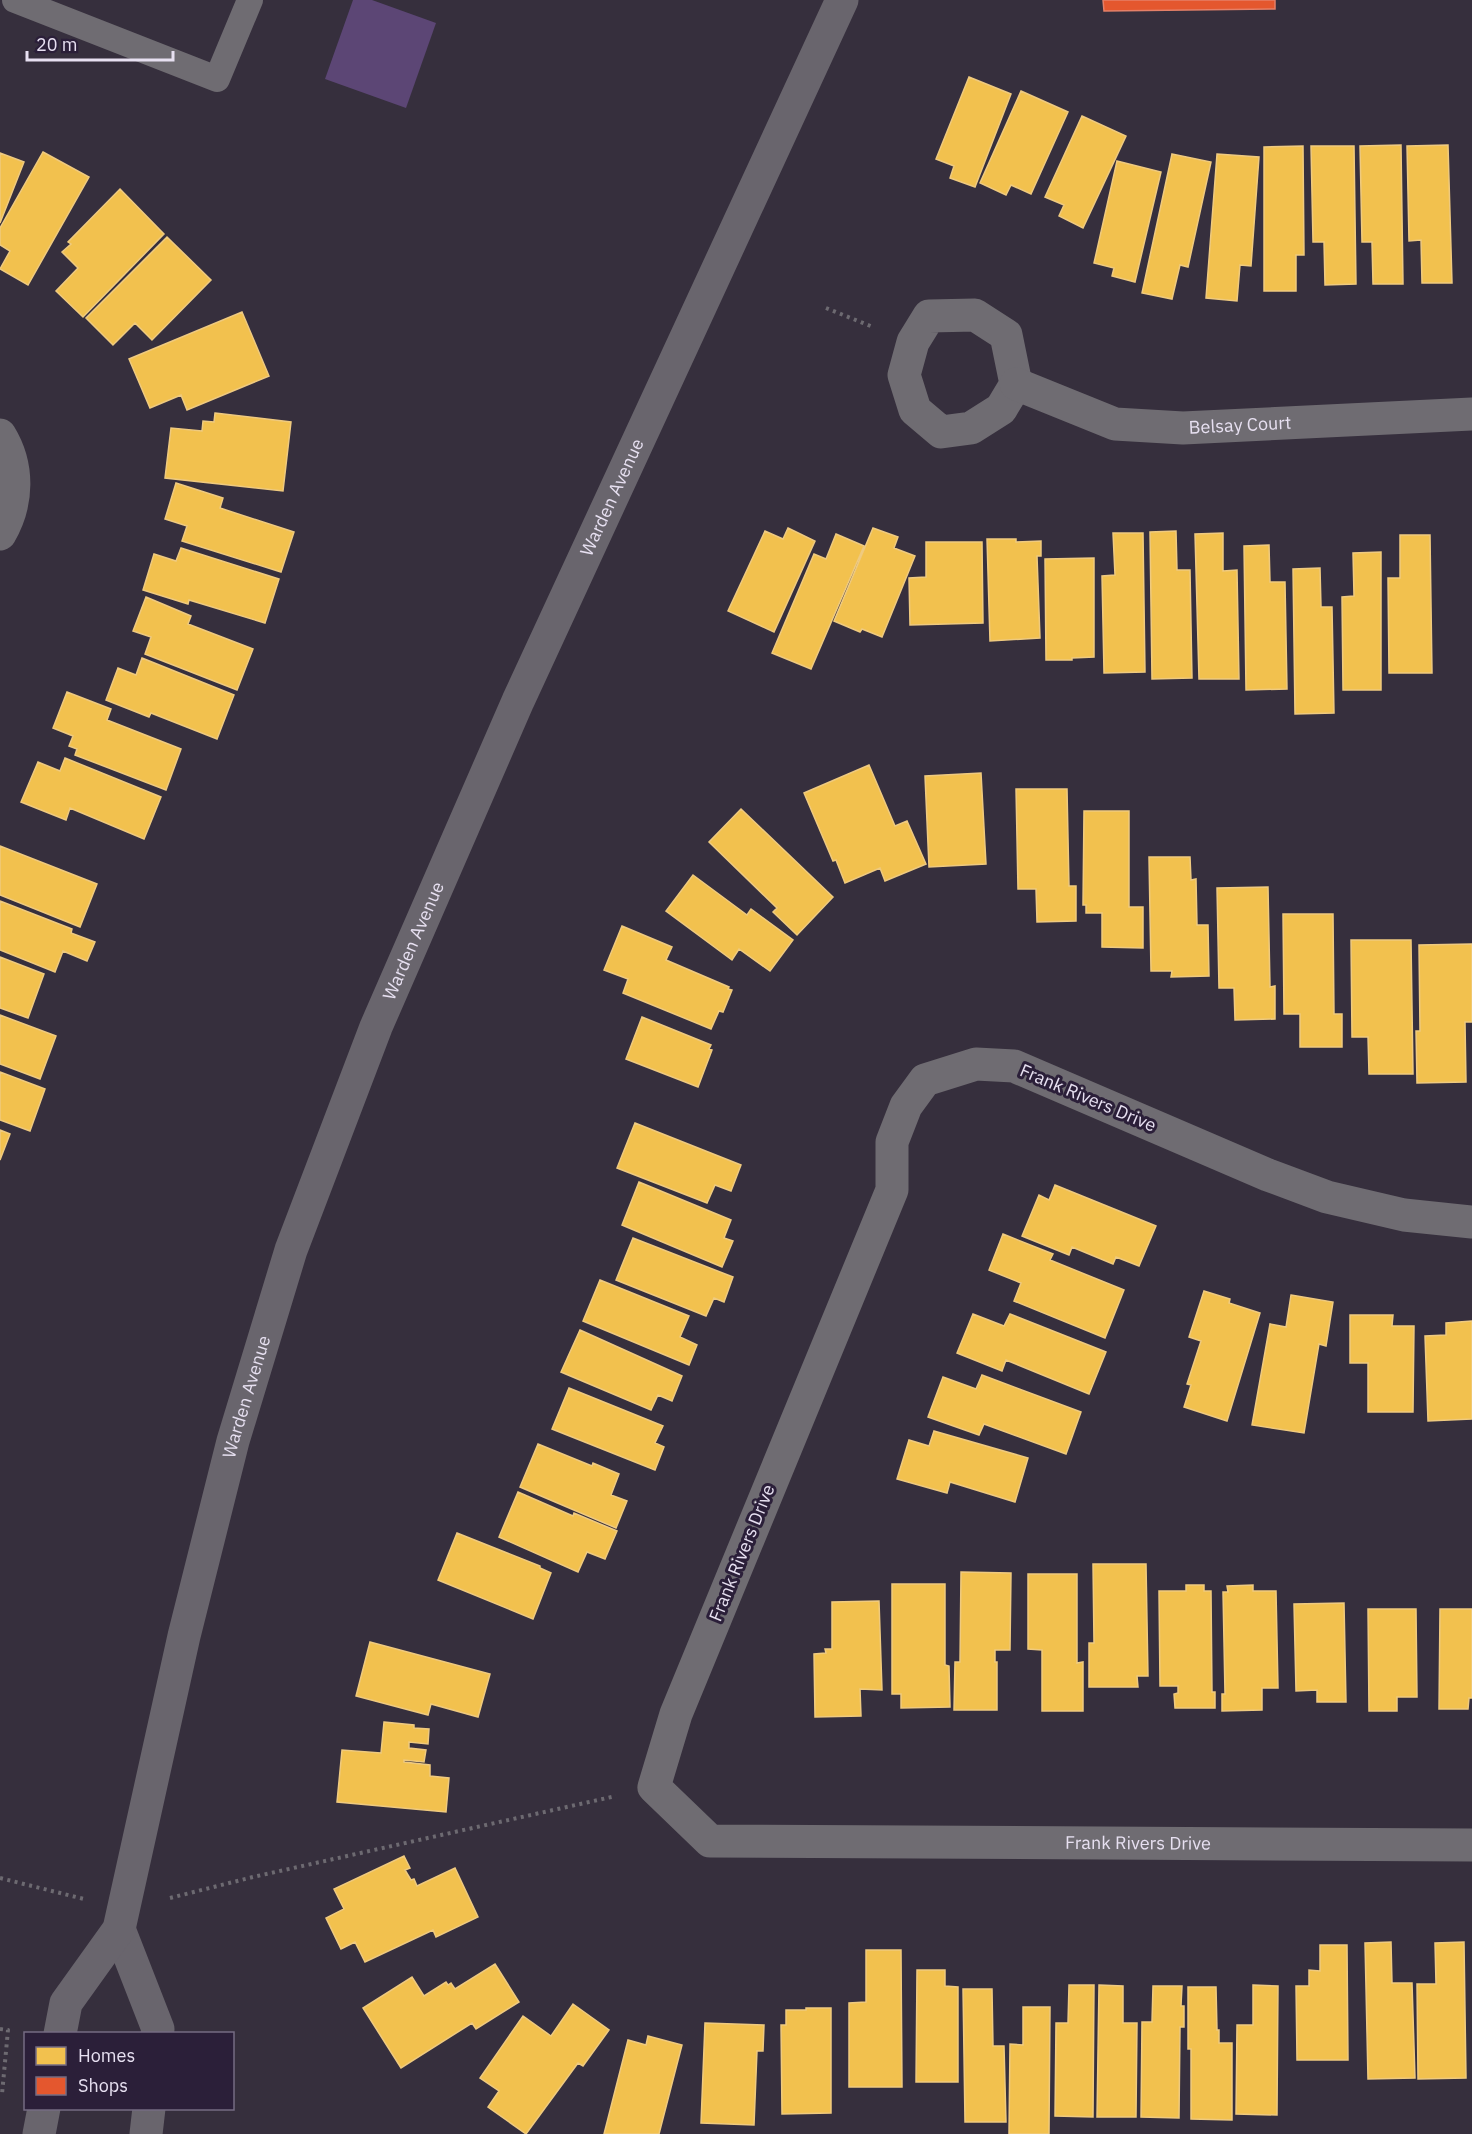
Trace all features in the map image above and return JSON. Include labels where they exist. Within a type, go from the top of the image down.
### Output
[{"type":"main road","name":"Warden Avenue","points":[[60,2032],[66,2003],[119,1929],[187,1625],[233,1441],[291,1250],[376,1027],[518,701],[842,0]]},
{"type":"main road","points":[[119,1929],[157,2032]]},
{"type":"main road","points":[[39,2134],[44,2110]]},
{"type":"main road","points":[[146,2134],[149,2110]]},
{"type":"street","points":[[975,315],[1006,334],[1016,384],[1001,409],[971,428],[941,432],[915,410],[904,375],[913,342],[928,316],[975,315]]},
{"type":"street","name":"Belsay Court","points":[[1016,384],[1115,424],[1183,428],[1472,414]]},
{"type":"street","points":[[0,435],[10,455],[14,475],[13,502],[0,534]]},
{"type":"street","name":"Frank Rivers Drive","points":[[1472,1222],[1404,1215],[1327,1197],[1268,1175],[1014,1066],[976,1064],[925,1080],[906,1106],[892,1143],[892,1190],[676,1714],[654,1787],[710,1841],[1472,1845]]},
{"type":"lane","points":[[15,0],[218,79],[250,0]]},
{"type":"path","points":[[826,308],[913,342]]},
{"type":"path","points":[[253,1877],[654,1787]]},
{"type":"path","points":[[0,1878],[7,1880]]},
{"type":"path","points":[[0,2029],[8,2030],[1,2104]]},
{"type":"shaded area","points":[[353,0],[372,0],[436,23],[406,108],[325,79]]},
{"type":"building: Homes","points":[[969,77],[1011,94],[975,187],[950,178],[954,166],[936,159]]},
{"type":"building: Homes","points":[[1021,91],[1068,112],[1031,194],[1011,185],[1006,195],[980,183]]},
{"type":"building: Homes","points":[[1082,116],[1126,136],[1083,228],[1059,216],[1064,205],[1045,197]]},
{"type":"building: Homes","points":[[1401,145],[1403,284],[1373,284],[1372,242],[1362,242],[1360,146]]},
{"type":"building: Homes","points":[[1448,145],[1452,283],[1422,283],[1421,240],[1409,241],[1407,146]]},
{"type":"building: Homes","points":[[1303,146],[1304,255],[1296,255],[1296,291],[1264,291],[1264,147]]},
{"type":"building: Homes","points":[[1311,146],[1354,146],[1356,284],[1325,285],[1324,242],[1313,242]]},
{"type":"building: Homes","points":[[43,152],[89,177],[28,285],[0,269],[10,251],[0,245],[0,228]]},
{"type":"building: Homes","points":[[0,153],[24,162],[0,223]]},
{"type":"building: Homes","points":[[1172,154],[1211,162],[1188,267],[1180,265],[1172,299],[1142,293]]},
{"type":"building: Homes","points":[[1217,154],[1259,157],[1251,266],[1240,265],[1237,301],[1206,298]]},
{"type":"building: Homes","points":[[1117,161],[1161,172],[1135,282],[1112,276],[1114,268],[1094,263]]},
{"type":"building: Homes","points":[[120,189],[164,234],[83,317],[56,291],[78,268],[62,252],[71,244],[68,242]]},
{"type":"building: Homes","points":[[167,237],[211,280],[152,340],[135,323],[113,345],[86,318]]},
{"type":"building: Homes","points":[[242,312],[269,376],[187,410],[181,395],[150,408],[129,359]]},
{"type":"building: Homes","points":[[215,413],[291,422],[283,491],[165,478],[171,428],[202,431],[203,421],[214,422]]},
{"type":"building: Homes","points":[[176,483],[223,498],[220,508],[294,532],[281,572],[182,541],[187,526],[165,519]]},
{"type":"building: Homes","points":[[788,528],[815,541],[774,632],[728,611],[765,531],[783,539]]},
{"type":"building: Homes","points":[[873,528],[898,537],[894,548],[915,556],[882,637],[862,629],[860,632],[834,621]]},
{"type":"building: Homes","points":[[1176,531],[1177,570],[1190,570],[1192,678],[1152,679],[1150,532]]},
{"type":"building: Homes","points":[[1113,533],[1143,533],[1145,672],[1104,673],[1102,576],[1115,575]]},
{"type":"building: Homes","points":[[1223,533],[1223,571],[1237,570],[1239,679],[1199,679],[1195,534]]},
{"type":"building: Homes","points":[[836,534],[864,546],[811,669],[772,653],[814,554],[826,559]]},
{"type":"building: Homes","points":[[1400,535],[1430,535],[1432,673],[1389,673],[1388,578],[1400,578]]},
{"type":"building: Homes","points":[[987,539],[1016,539],[1016,542],[1041,541],[1041,556],[1037,556],[1040,638],[990,641]]},
{"type":"building: Homes","points":[[926,542],[982,542],[983,623],[910,625],[909,578],[926,577]]},
{"type":"building: Homes","points":[[1269,545],[1270,582],[1285,582],[1287,689],[1246,690],[1244,546]]},
{"type":"building: Homes","points":[[181,548],[279,579],[265,623],[189,600],[188,604],[143,590],[154,554],[176,561]]},
{"type":"building: Homes","points":[[1381,552],[1381,690],[1343,690],[1342,597],[1354,596],[1353,553]]},
{"type":"building: Homes","points":[[1094,558],[1094,657],[1046,660],[1045,559]]},
{"type":"building: Homes","points":[[1320,568],[1321,607],[1332,607],[1334,713],[1295,714],[1293,569]]},
{"type":"building: Homes","points":[[146,597],[191,616],[188,624],[253,649],[237,690],[145,654],[151,637],[133,631]]},
{"type":"building: Homes","points":[[142,658],[234,695],[217,739],[151,713],[149,717],[106,700],[118,668],[136,675]]},
{"type":"building: Homes","points":[[67,692],[111,709],[107,720],[181,749],[166,790],[75,755],[77,749],[69,746],[73,736],[53,728]]},
{"type":"building: Homes","points":[[65,758],[161,797],[144,839],[70,808],[66,820],[21,802],[38,762],[60,771]]},
{"type":"building: Homes","points":[[869,765],[895,826],[907,821],[926,864],[885,881],[880,868],[845,883],[804,793]]},
{"type":"building: Homes","points":[[981,773],[986,864],[929,867],[925,776]]},
{"type":"building: Homes","points":[[1016,789],[1067,789],[1069,886],[1076,886],[1076,921],[1037,922],[1036,889],[1018,889]]},
{"type":"building: Homes","points":[[741,809],[833,897],[797,935],[773,912],[777,908],[709,842]]},
{"type":"building: Homes","points":[[1084,811],[1129,811],[1129,907],[1143,907],[1143,948],[1102,947],[1102,913],[1086,913],[1086,905],[1083,905]]},
{"type":"building: Homes","points":[[0,846],[97,884],[80,927],[0,895]]},
{"type":"building: Homes","points":[[1149,857],[1190,857],[1191,880],[1196,879],[1197,925],[1208,925],[1209,976],[1171,977],[1172,971],[1151,971]]},
{"type":"building: Homes","points":[[693,875],[747,915],[751,909],[793,940],[770,971],[739,949],[732,960],[666,911]]},
{"type":"building: Homes","points":[[1268,887],[1270,987],[1275,986],[1275,1019],[1235,1020],[1234,988],[1219,988],[1217,888]]},
{"type":"building: Homes","points":[[0,901],[72,929],[71,933],[95,942],[87,961],[63,951],[55,972],[0,950]]},
{"type":"building: Homes","points":[[1283,914],[1333,914],[1334,1014],[1342,1014],[1342,1047],[1300,1047],[1300,1014],[1284,1014]]},
{"type":"building: Homes","points":[[622,926],[672,947],[666,960],[732,990],[723,1012],[719,1011],[711,1029],[623,993],[628,979],[604,970]]},
{"type":"building: Homes","points":[[1351,940],[1411,940],[1413,1074],[1369,1074],[1368,1037],[1352,1037]]},
{"type":"building: Homes","points":[[1472,944],[1472,1022],[1465,1022],[1466,1082],[1417,1083],[1416,1031],[1420,1031],[1419,945]]},
{"type":"building: Homes","points":[[0,957],[44,974],[28,1018],[0,1008]]},
{"type":"building: Homes","points":[[0,1015],[56,1036],[40,1079],[0,1064]]},
{"type":"building: Homes","points":[[642,1017],[711,1045],[709,1049],[712,1050],[698,1087],[626,1059]]},
{"type":"building: Homes","points":[[0,1072],[45,1089],[30,1131],[0,1120]]},
{"type":"building: Homes","points":[[635,1123],[741,1165],[731,1191],[715,1185],[707,1203],[617,1168]]},
{"type":"building: Homes","points":[[0,1130],[10,1134],[0,1160]]},
{"type":"building: Homes","points":[[639,1182],[731,1220],[724,1238],[733,1241],[722,1267],[622,1225]]},
{"type":"building: Homes","points":[[1055,1185],[1156,1226],[1139,1266],[1116,1257],[1113,1264],[1072,1247],[1069,1255],[1022,1236],[1039,1195],[1049,1200]]},
{"type":"building: Homes","points":[[1003,1234],[1053,1254],[1050,1260],[1124,1290],[1105,1338],[1014,1301],[1021,1283],[989,1270]]},
{"type":"building: Homes","points":[[633,1238],[733,1277],[724,1302],[714,1298],[706,1316],[616,1280]]},
{"type":"building: Homes","points":[[600,1280],[689,1316],[680,1337],[697,1345],[689,1365],[583,1321]]},
{"type":"building: Homes","points":[[1204,1291],[1230,1299],[1229,1303],[1260,1313],[1227,1421],[1184,1407],[1191,1385],[1187,1384],[1201,1341],[1189,1337]]},
{"type":"building: Homes","points":[[1291,1295],[1333,1302],[1326,1346],[1319,1344],[1304,1433],[1252,1425],[1270,1324],[1286,1327]]},
{"type":"building: Homes","points":[[973,1314],[1004,1326],[1010,1314],[1106,1352],[1089,1394],[1006,1360],[1002,1371],[957,1353]]},
{"type":"building: Homes","points":[[1350,1315],[1393,1315],[1392,1326],[1414,1326],[1413,1412],[1368,1412],[1368,1363],[1350,1363]]},
{"type":"building: Homes","points":[[1472,1321],[1472,1419],[1428,1421],[1425,1336],[1446,1335],[1446,1323]]},
{"type":"building: Homes","points":[[580,1330],[682,1376],[672,1401],[658,1395],[651,1410],[561,1372]]},
{"type":"building: Homes","points":[[982,1375],[1081,1412],[1066,1454],[984,1424],[979,1435],[928,1417],[943,1377],[976,1389]]},
{"type":"building: Homes","points":[[569,1388],[663,1426],[655,1443],[664,1447],[655,1470],[552,1429]]},
{"type":"building: Homes","points":[[934,1431],[1028,1458],[1015,1502],[950,1482],[947,1493],[897,1479],[909,1440],[929,1446]]},
{"type":"building: Homes","points":[[538,1444],[592,1466],[593,1463],[619,1474],[611,1495],[627,1501],[616,1528],[520,1487]]},
{"type":"building: Homes","points":[[518,1492],[573,1516],[574,1513],[617,1531],[605,1559],[587,1552],[578,1572],[499,1537]]},
{"type":"building: Homes","points":[[457,1533],[540,1566],[551,1573],[533,1619],[438,1580]]},
{"type":"building: Homes","points":[[1093,1564],[1146,1564],[1148,1676],[1137,1676],[1138,1687],[1089,1687],[1089,1643],[1094,1643]]},
{"type":"building: Homes","points":[[961,1572],[1011,1573],[1010,1650],[995,1650],[997,1710],[954,1710],[955,1662],[960,1662]]},
{"type":"building: Homes","points":[[1028,1574],[1077,1574],[1077,1663],[1083,1662],[1083,1711],[1042,1711],[1042,1650],[1028,1649]]},
{"type":"building: Homes","points":[[892,1584],[945,1584],[945,1665],[949,1666],[950,1707],[901,1708],[901,1694],[892,1694]]},
{"type":"building: Homes","points":[[1186,1585],[1204,1585],[1204,1591],[1211,1591],[1212,1692],[1215,1692],[1215,1708],[1175,1708],[1174,1694],[1178,1693],[1178,1686],[1160,1686],[1159,1591],[1186,1591]]},
{"type":"building: Homes","points":[[1253,1585],[1253,1591],[1276,1591],[1278,1688],[1262,1688],[1262,1710],[1222,1711],[1222,1694],[1225,1694],[1223,1592],[1228,1592],[1227,1586]]},
{"type":"building: Homes","points":[[879,1601],[882,1690],[860,1689],[861,1716],[815,1717],[814,1654],[826,1653],[825,1649],[832,1649],[832,1602]]},
{"type":"building: Homes","points":[[1344,1603],[1346,1702],[1317,1702],[1317,1690],[1296,1691],[1294,1604]]},
{"type":"building: Homes","points":[[1368,1609],[1416,1609],[1417,1697],[1397,1697],[1397,1711],[1369,1711]]},
{"type":"building: Homes","points":[[1440,1609],[1472,1609],[1472,1698],[1469,1698],[1468,1709],[1439,1709]]},
{"type":"building: Homes","points":[[370,1642],[490,1674],[478,1717],[431,1704],[428,1715],[356,1696]]},
{"type":"building: Homes","points":[[384,1722],[429,1729],[428,1744],[409,1742],[409,1748],[426,1750],[424,1762],[404,1760],[404,1762],[430,1765],[430,1776],[449,1778],[446,1812],[337,1802],[342,1750],[381,1753]]},
{"type":"building: Homes","points":[[404,1856],[410,1868],[405,1870],[417,1886],[455,1868],[478,1917],[436,1937],[433,1930],[365,1962],[355,1942],[341,1949],[326,1918],[344,1909],[334,1889]]},
{"type":"building: Homes","points":[[1391,1942],[1392,1983],[1412,1983],[1415,2078],[1368,2079],[1365,1943]]},
{"type":"building: Homes","points":[[1464,1942],[1466,2078],[1418,2079],[1417,1984],[1436,1984],[1435,1943]]},
{"type":"building: Homes","points":[[1320,1945],[1347,1945],[1348,2060],[1297,2060],[1296,1986],[1309,1986],[1309,1970],[1320,1971]]},
{"type":"building: Homes","points":[[866,1950],[901,1950],[902,2087],[849,2087],[849,2003],[866,2002]]},
{"type":"building: Homes","points":[[495,1964],[519,2002],[476,2029],[472,2023],[401,2068],[363,2008],[412,1977],[424,1996],[446,1982],[448,1985],[451,1983],[455,1989]]},
{"type":"building: Homes","points":[[917,1970],[945,1970],[945,1986],[958,1987],[958,2082],[916,2082]]},
{"type":"building: Homes","points":[[1069,1985],[1094,1985],[1093,2117],[1055,2116],[1056,2023],[1068,2023]]},
{"type":"building: Homes","points":[[1099,1985],[1123,1986],[1123,2023],[1137,2023],[1136,2117],[1097,2117]]},
{"type":"building: Homes","points":[[1253,1985],[1278,1986],[1277,2115],[1236,2114],[1237,2025],[1253,2025]]},
{"type":"building: Homes","points":[[1153,1986],[1182,1986],[1181,2006],[1184,2006],[1184,2027],[1180,2027],[1179,2118],[1141,2117],[1142,2022],[1152,2022]]},
{"type":"building: Homes","points":[[1188,1987],[1216,1987],[1219,2043],[1232,2043],[1232,2120],[1191,2119]]},
{"type":"building: Homes","points":[[963,1989],[992,1989],[993,2046],[1004,2046],[1006,2122],[965,2122]]},
{"type":"building: Homes","points":[[573,2004],[609,2030],[583,2066],[578,2063],[526,2134],[488,2107],[499,2091],[480,2078],[523,2016],[551,2036]]},
{"type":"building: Homes","points":[[1023,2007],[1050,2007],[1049,2134],[1009,2134],[1010,2044],[1023,2045]]},
{"type":"building: Homes","points":[[806,2008],[831,2008],[831,2113],[782,2114],[781,2025],[786,2025],[786,2010],[806,2010]]},
{"type":"building: Homes","points":[[705,2023],[764,2025],[763,2051],[757,2051],[754,2125],[701,2123]]},
{"type":"building: Homes","points":[[648,2036],[682,2045],[659,2134],[604,2134],[628,2040],[646,2045]]},
{"type":"building: Shops","points":[[1103,0],[1275,0],[1275,9],[1104,11]]}]
